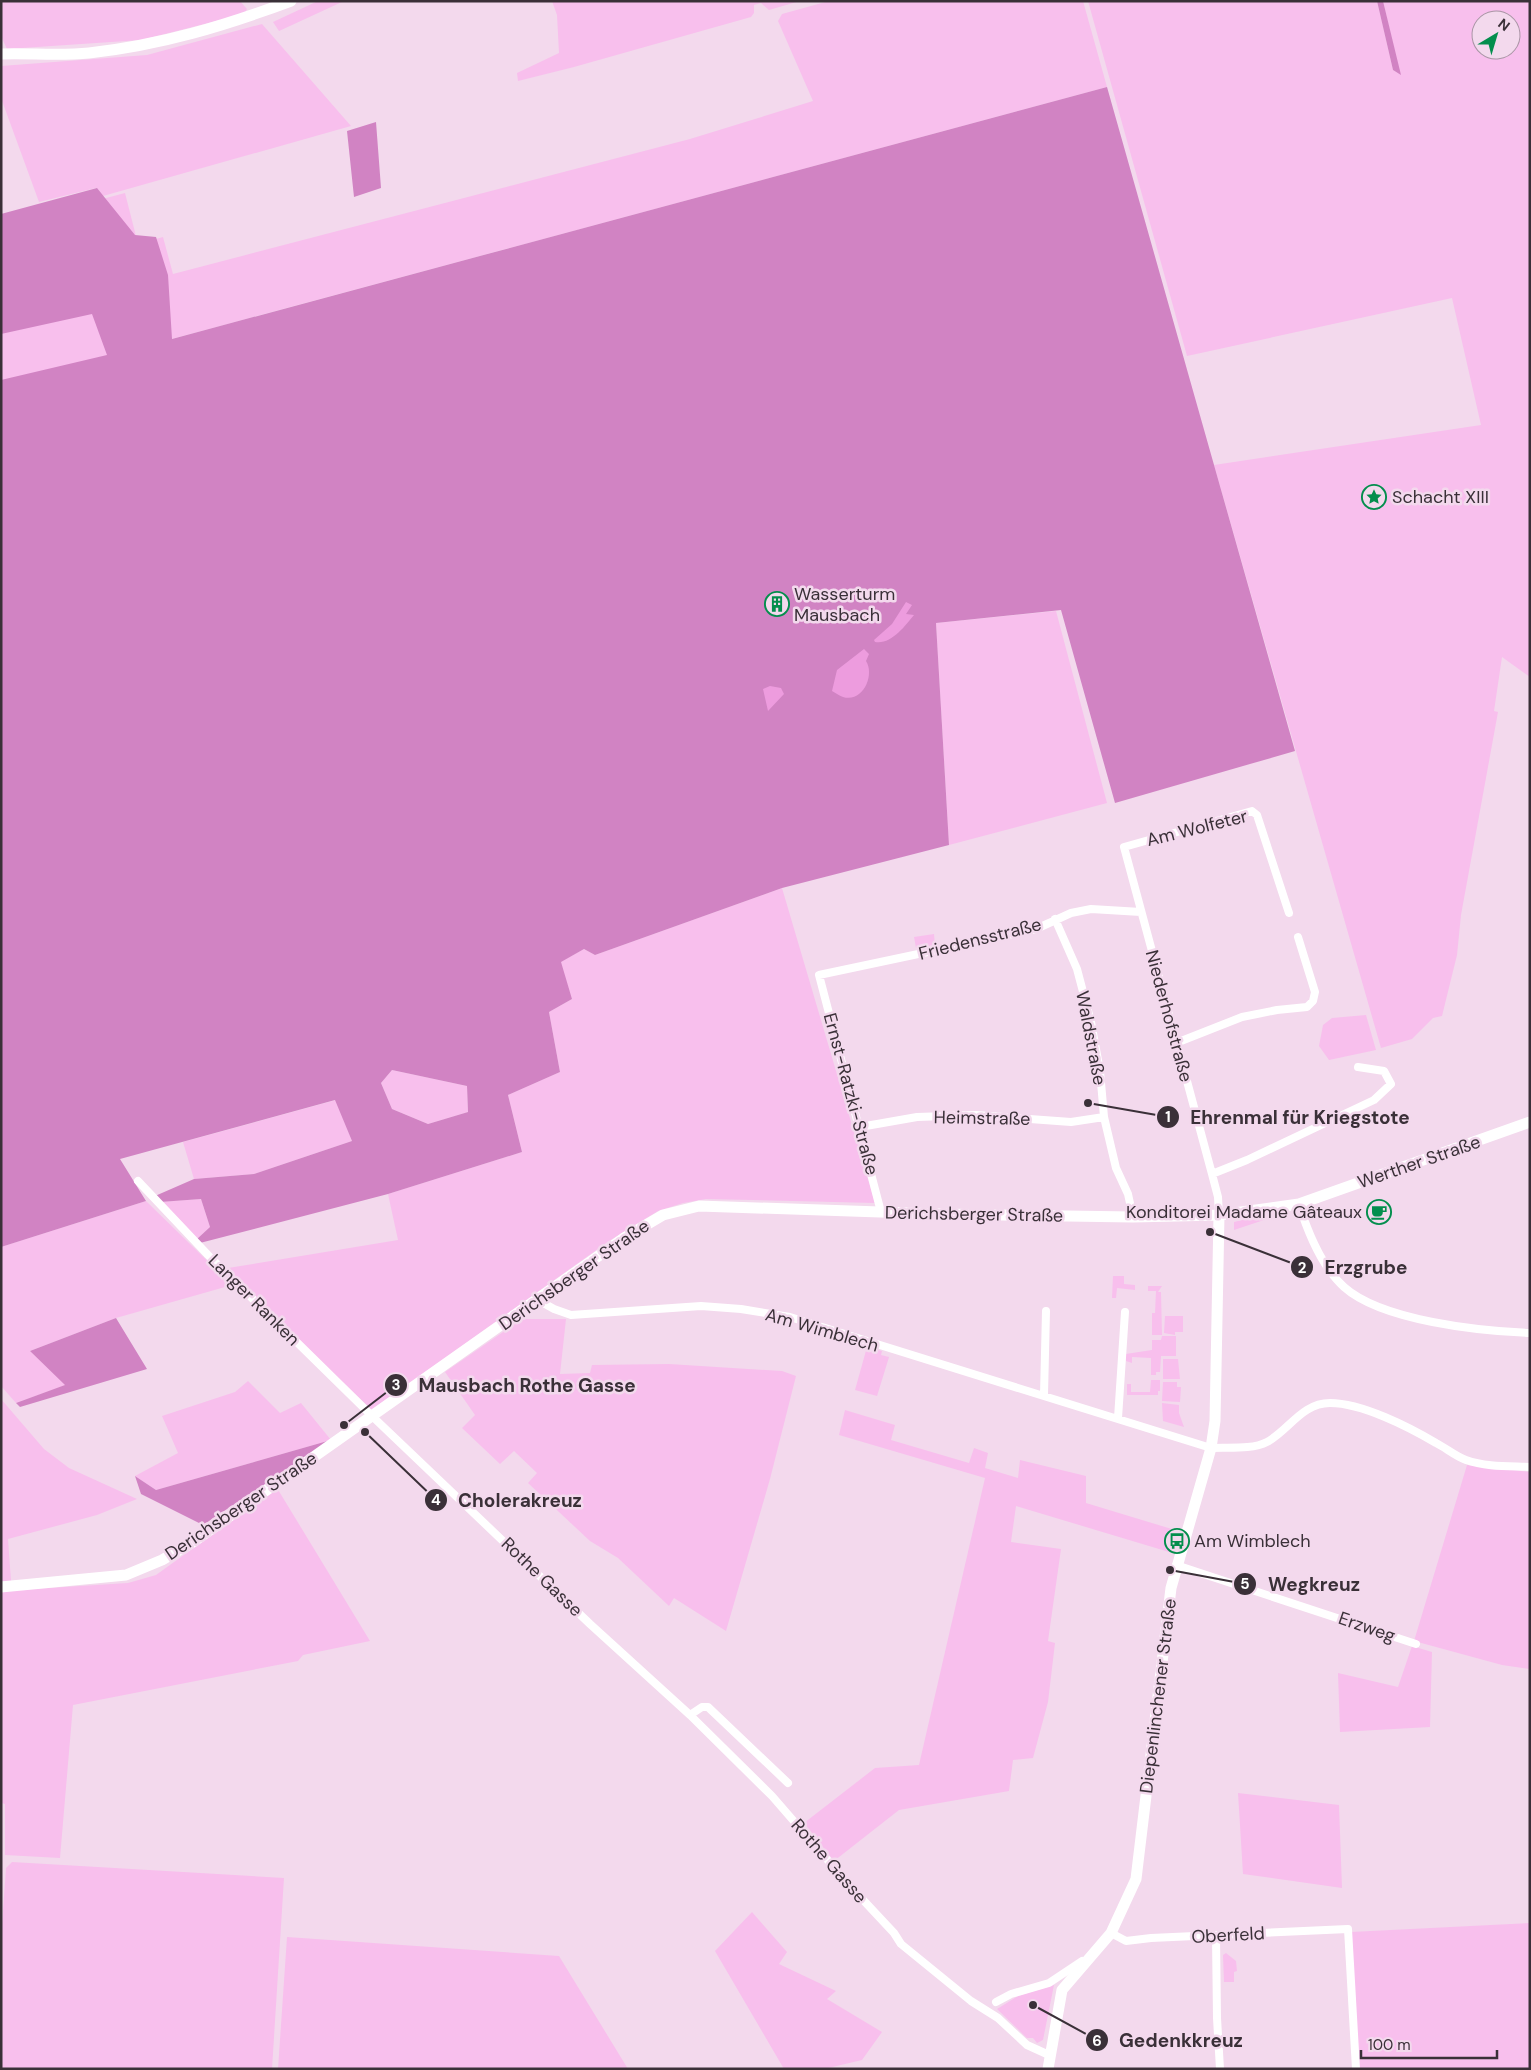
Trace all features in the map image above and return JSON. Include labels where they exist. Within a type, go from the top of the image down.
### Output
[{"type":"street","points":[[1,54],[87,53],[142,45],[199,33],[291,1]]},
{"type":"street","name":"Am Wolfeter","points":[[1124,847],[1252,811],[1257,814],[1289,914]]},
{"type":"street","name":"Niederhofstraße","points":[[1124,847],[1218,1197],[1219,1215]]},
{"type":"street","name":"Friedensstraße","points":[[820,975],[1036,929],[1071,913],[1091,909],[1141,912]]},
{"type":"street","name":"Waldstraße","points":[[1055,919],[1077,969],[1091,1022],[1100,1071],[1104,1117],[1116,1168],[1128,1194],[1133,1217]]},
{"type":"street","points":[[1176,1043],[1242,1017],[1277,1010],[1308,1007],[1313,1001],[1315,992],[1298,937]]},
{"type":"street","name":"Ernst-Ratzki-Straße","points":[[820,975],[881,1212]]},
{"type":"street","points":[[1212,1174],[1247,1160],[1374,1100],[1391,1084],[1384,1071],[1358,1067]]},
{"type":"street","name":"Heimstraße","points":[[860,1127],[927,1117],[976,1115],[1070,1122],[1104,1117]]},
{"type":"street","name":"Werther Straße","points":[[1219,1215],[1299,1204],[1530,1122]]},
{"type":"street","name":"Langer Ranken","points":[[138,1180],[208,1255],[373,1417]]},
{"type":"street","points":[[1299,1204],[1308,1232],[1336,1279],[1349,1291],[1370,1303],[1438,1323],[1530,1333]]},
{"type":"street","name":"Derichsberger Straße","points":[[1,1587],[126,1575],[162,1560],[193,1542],[373,1417],[644,1225],[680,1210],[724,1206],[881,1212],[1133,1217],[1219,1215]]},
{"type":"street","name":"Diepenlinchener Straße","points":[[1048,2069],[1062,1990],[1111,1933],[1136,1879],[1171,1588],[1210,1448],[1217,1398],[1219,1215]]},
{"type":"street","name":"Am Wimblech","points":[[538,1300],[554,1309],[571,1315],[701,1306],[772,1313],[817,1325],[1210,1448]]},
{"type":"street","points":[[1044,1395],[1046,1311]]},
{"type":"street","points":[[1118,1418],[1125,1312]]},
{"type":"street","points":[[1210,1448],[1267,1442],[1306,1409],[1330,1402],[1350,1406],[1384,1418],[1464,1459],[1478,1464],[1530,1467]]},
{"type":"street","name":"Rothe Gasse","points":[[373,1417],[590,1624],[690,1715],[772,1796],[850,1887],[894,1933],[901,1944],[971,2001],[998,2018],[1027,2045],[1049,2055]]},
{"type":"street","name":"Erzweg","points":[[1176,1565],[1416,1644]]},
{"type":"street","points":[[690,1715],[702,1707],[708,1707],[788,1783]]},
{"type":"street","name":"Oberfeld","points":[[1111,1933],[1126,1941],[1151,1938],[1348,1929],[1356,2069]]},
{"type":"street","points":[[1216,1936],[1220,2069]]},
{"type":"street","points":[[996,2002],[1011,1994],[1049,1983],[1092,1955]]},
{"type":"shaded area","points":[[1,1],[240,1],[247,9],[244,14],[141,40],[7,49],[1,36]]},
{"type":"shaded area","points":[[318,1],[344,1],[279,31],[273,22]]},
{"type":"shaded area","points":[[552,1],[800,1],[769,10],[761,3],[754,5],[754,13],[751,17],[518,81],[517,73],[559,53],[557,15]]},
{"type":"shaded area","points":[[829,1],[1083,1],[1107,87],[1,385],[1,226],[125,193],[138,244],[163,237],[173,274],[690,139],[813,101],[778,21],[782,14]]},
{"type":"shaded area","points":[[1088,1],[1377,1],[1393,70],[1400,74],[1383,1],[1530,1],[1530,677],[1502,657],[1494,711],[1498,712],[1461,915],[1457,955],[1442,1016],[1433,1018],[1412,1039],[1381,1048],[1214,465],[1481,425],[1452,298],[1187,356]]},
{"type":"shaded area","points":[[1377,1],[1383,1],[1401,75],[1393,70]]},
{"type":"shaded area","points":[[262,24],[351,126],[103,196],[96,188],[39,202],[1,98],[1,66],[147,55]]},
{"type":"shaded area","points":[[1107,87],[1295,751],[1115,803],[1061,610],[936,623],[949,845],[782,888],[595,955],[584,949],[561,962],[572,999],[549,1012],[560,1072],[508,1095],[522,1152],[388,1194],[196,1244],[197,1239],[210,1227],[201,1199],[160,1202],[155,1196],[194,1179],[254,1174],[352,1141],[335,1100],[120,1159],[146,1201],[1,1247],[1,380],[107,355],[92,314],[1,334],[1,214],[97,188],[135,235],[156,237],[168,275],[172,339]],"holes":[[[392,1070],[467,1086],[468,1112],[428,1124],[392,1109],[381,1083]]]},
{"type":"shaded area","points":[[376,122],[381,188],[354,197],[347,131]]},
{"type":"shaded area","points":[[906,602],[912,605],[906,614],[914,615],[892,638],[887,641],[875,642],[874,640],[892,624]]},
{"type":"shaded area","points":[[1056,611],[1107,803],[949,845],[936,623]]},
{"type":"shaded area","points":[[864,649],[869,654],[866,661],[869,673],[868,680],[861,692],[850,698],[843,697],[832,691],[837,670]]},
{"type":"shaded area","points":[[770,686],[781,688],[784,694],[768,711],[763,689]]},
{"type":"shaded area","points":[[782,888],[875,1203],[706,1199],[683,1203],[658,1211],[609,1241],[372,1410],[222,1269],[398,1240],[388,1194],[522,1152],[508,1095],[560,1072],[549,1012],[572,999],[560,962],[584,949],[595,955]]},
{"type":"shaded area","points":[[934,934],[935,945],[916,948],[914,937]]},
{"type":"shaded area","points":[[1366,1015],[1376,1050],[1329,1060],[1319,1046],[1323,1025],[1332,1018]]},
{"type":"shaded area","points":[[392,1070],[467,1086],[468,1112],[428,1124],[392,1109],[381,1083]]},
{"type":"shaded area","points":[[336,1100],[352,1141],[254,1174],[194,1179],[183,1142]]},
{"type":"shaded area","points":[[201,1199],[210,1227],[197,1239],[160,1202]]},
{"type":"shaded area","points":[[146,1201],[232,1285],[116,1318],[30,1351],[66,1385],[16,1403],[1,1386],[1,1247]]},
{"type":"shaded area","points":[[1263,1215],[1264,1220],[1234,1230],[1234,1222]]},
{"type":"shaded area","points":[[1113,1276],[1124,1276],[1124,1284],[1135,1285],[1135,1290],[1117,1288],[1116,1298],[1112,1298]]},
{"type":"shaded area","points":[[1148,1286],[1162,1286],[1158,1292],[1161,1292],[1162,1335],[1152,1335],[1152,1313],[1155,1313],[1156,1291],[1148,1291]]},
{"type":"shaded area","points":[[1165,1316],[1183,1316],[1183,1332],[1175,1332],[1175,1335],[1164,1333]]},
{"type":"shaded area","points":[[116,1318],[147,1369],[20,1407],[16,1403],[65,1385],[30,1351]]},
{"type":"shaded area","points":[[522,1319],[566,1319],[560,1374],[590,1373],[592,1365],[669,1364],[782,1371],[796,1376],[770,1479],[726,1631],[674,1598],[669,1606],[618,1558],[590,1541],[528,1483],[537,1473],[514,1451],[500,1464],[462,1428],[475,1415],[445,1372]]},
{"type":"shaded area","points":[[1162,1336],[1176,1336],[1176,1356],[1161,1356],[1160,1372],[1156,1372],[1156,1375],[1151,1375],[1151,1358],[1132,1357],[1132,1363],[1126,1361],[1126,1354],[1152,1350],[1152,1340],[1161,1340]]},
{"type":"shaded area","points":[[867,1347],[882,1351],[881,1355],[889,1357],[877,1396],[855,1390]]},
{"type":"shaded area","points":[[1163,1359],[1178,1359],[1180,1379],[1163,1379]]},
{"type":"shaded area","points":[[1151,1380],[1160,1380],[1158,1395],[1127,1395],[1127,1384],[1131,1384],[1131,1392],[1150,1392]]},
{"type":"shaded area","points":[[248,1381],[280,1413],[301,1403],[331,1440],[156,1490],[135,1476],[178,1453],[162,1416],[235,1392]]},
{"type":"shaded area","points":[[1163,1382],[1177,1382],[1177,1387],[1181,1387],[1180,1402],[1162,1401]]},
{"type":"shaded area","points":[[1,1399],[44,1449],[69,1468],[137,1499],[97,1515],[8,1539],[11,1581],[1,1581]]},
{"type":"shaded area","points":[[1162,1403],[1179,1405],[1179,1413],[1184,1427],[1163,1421]]},
{"type":"shaded area","points":[[845,1410],[895,1425],[891,1440],[969,1463],[974,1448],[988,1453],[985,1468],[1018,1478],[1020,1460],[1086,1476],[1086,1503],[1175,1530],[1169,1552],[1016,1506],[1011,1542],[1061,1549],[1048,1641],[1055,1643],[1048,1702],[1033,1758],[1013,1760],[1009,1791],[899,1810],[834,1861],[804,1823],[875,1768],[919,1765],[985,1478],[839,1435]]},
{"type":"shaded area","points":[[331,1440],[203,1525],[141,1494],[135,1476],[156,1490]]},
{"type":"shaded area","points":[[1467,1465],[1530,1472],[1530,1669],[1502,1665],[1414,1641]]},
{"type":"shaded area","points":[[277,1488],[370,1641],[303,1655],[298,1661],[73,1705],[60,1858],[5,1855],[5,1804],[1,1803],[1,1591],[128,1583],[156,1575]]},
{"type":"shaded area","points":[[1412,1646],[1432,1652],[1430,1727],[1340,1732],[1338,1673],[1398,1687]]},
{"type":"shaded area","points":[[1238,1793],[1339,1805],[1342,1888],[1243,1874]]},
{"type":"shaded area","points":[[12,1862],[284,1878],[272,2069],[1,2069],[1,1939],[6,1868]]},
{"type":"shaded area","points":[[752,1912],[787,1952],[779,1964],[836,1991],[827,1999],[882,2032],[862,2060],[824,2069],[784,2069],[715,1951]]},
{"type":"shaded area","points":[[1530,1923],[1530,2069],[1359,2069],[1351,1932]]},
{"type":"shaded area","points":[[287,1937],[559,1956],[628,2069],[278,2069]]},
{"type":"shaded area","points":[[1226,1953],[1236,1961],[1237,1971],[1234,1972],[1234,1982],[1224,1982],[1223,1955]]},
{"type":"shaded area","points":[[1054,1985],[1043,2040],[1037,2043],[1033,2038],[1027,2038],[997,2009],[1018,1996]]},
{"type":"place","name":"Schacht XIII","points":[[1374,497]]},
{"type":"place","name":"Wasserturm Mausbach","points":[[777,604]]},
{"type":"place","name":"Ehrenmal für Kriegstote","points":[[1088,1103]]},
{"type":"place","name":"Konditorei Madame Gâteaux","points":[[1379,1212]]},
{"type":"place","name":"Erzgrube","points":[[1210,1232]]},
{"type":"place","name":"Mausbach Rothe Gasse","points":[[344,1425]]},
{"type":"place","name":"Cholerakreuz","points":[[365,1432]]},
{"type":"place","name":"Am Wimblech","points":[[1177,1541]]},
{"type":"place","name":"Wegkreuz","points":[[1170,1570]]},
{"type":"place","name":"Gedenkkreuz","points":[[1033,2005]]}]
